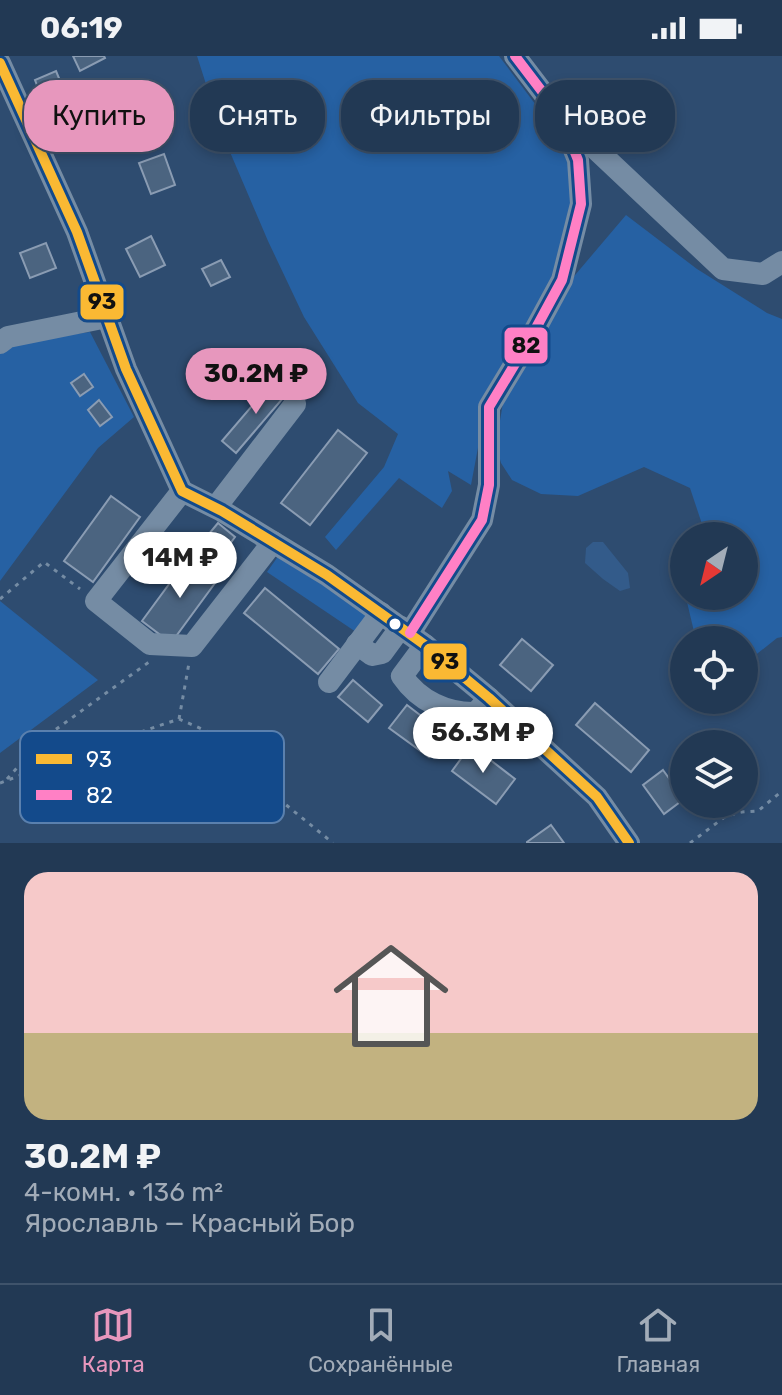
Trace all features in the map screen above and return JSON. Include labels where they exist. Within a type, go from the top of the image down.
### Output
[{"type":"street","points":[[515,56],[535,82]]},
{"type":"street","points":[[0,63],[77,232],[126,369],[182,491],[216,507],[327,575],[412,635],[489,698],[597,797],[629,843]]},
{"type":"street","points":[[489,698],[476,713],[461,713],[431,703],[410,688],[402,676],[412,635],[482,520],[489,485],[489,407],[562,280],[581,204],[575,152]]},
{"type":"street","points":[[599,152],[723,269],[763,274],[782,262]]},
{"type":"street","points":[[0,343],[8,337],[107,317]]},
{"type":"street","points":[[216,507],[295,404]]},
{"type":"street","points":[[182,491],[96,601],[150,644],[192,646],[273,542]]},
{"type":"street","points":[[329,682],[381,613]]},
{"type":"street","points":[[357,644],[372,655],[382,653],[412,635]]},
{"type":"path","points":[[0,599],[44,562],[96,601]]},
{"type":"path","points":[[179,719],[192,646]]},
{"type":"path","points":[[54,731],[151,661]]},
{"type":"path","points":[[143,731],[179,719],[206,731]]},
{"type":"path","points":[[2,782],[20,763]]},
{"type":"path","points":[[690,843],[726,816],[758,811],[782,791]]},
{"type":"path","points":[[284,803],[333,843]]},
{"type":"shaded area","points":[[197,56],[499,56],[517,80],[341,80],[341,152],[519,152],[519,83],[535,104],[535,152],[566,152],[570,162],[575,205],[556,276],[480,437],[471,485],[448,471],[452,491],[442,508],[399,478],[336,550],[325,537],[384,467],[398,434],[358,403],[304,317],[230,152],[325,152],[325,80],[205,80]]},
{"type":"shaded area","points":[[626,215],[697,269],[767,313],[782,319],[782,637],[758,653],[758,626],[693,626],[689,610],[758,610],[758,522],[701,522],[690,488],[644,467],[578,496],[541,494],[512,480],[501,463],[496,444],[504,397],[570,281]]},
{"type":"shaded area","points":[[90,332],[134,417],[98,448],[0,581],[0,354],[18,342]]},
{"type":"shaded area","points":[[593,542],[603,542],[628,573],[630,588],[620,591],[585,563],[586,548]]},
{"type":"shaded area","points":[[279,555],[367,615],[356,632],[267,572]]},
{"type":"shaded area","points":[[0,601],[98,680],[30,731],[20,731],[20,738],[0,753]]},
{"type":"building","points":[[73,56],[104,56],[105,58],[80,71]]},
{"type":"building","points":[[56,71],[60,80],[35,80]]},
{"type":"building","points":[[164,154],[175,185],[151,194],[139,163]]},
{"type":"building","points":[[151,236],[165,265],[140,277],[126,249]]},
{"type":"building","points":[[46,243],[56,268],[30,278],[20,253]]},
{"type":"building","points":[[221,260],[230,277],[211,286],[202,269]]},
{"type":"building","points":[[84,374],[93,387],[80,396],[71,383]]},
{"type":"building","points":[[275,379],[289,391],[236,453],[222,441]]},
{"type":"building","points":[[99,400],[112,417],[100,426],[88,410]]},
{"type":"building","points":[[338,430],[367,453],[310,525],[281,503]]},
{"type":"building","points":[[111,496],[140,517],[93,582],[64,561]]},
{"type":"building","points":[[218,523],[235,537],[226,549],[208,535]]},
{"type":"building","points":[[189,557],[218,579],[171,643],[142,621]]},
{"type":"building","points":[[265,588],[339,649],[318,674],[244,613]]},
{"type":"building","points":[[522,639],[553,665],[531,691],[500,665]]},
{"type":"building","points":[[353,680],[382,705],[368,722],[338,697]]},
{"type":"building","points":[[595,703],[649,750],[631,772],[576,725]]},
{"type":"building","points":[[407,705],[446,735],[429,757],[389,728]]},
{"type":"building","points":[[471,745],[515,779],[496,804],[452,771]]},
{"type":"building","points":[[663,770],[670,780],[670,810],[664,814],[643,785]]},
{"type":"building","points":[[551,825],[564,843],[527,843],[527,842]]},
{"type":"transit line","name":"82","points":[[410,633],[482,520],[489,485],[489,407],[562,280],[581,204],[578,160],[560,115],[515,56]]},
{"type":"transit line","name":"93","points":[[0,63],[77,232],[126,369],[182,491],[222,511],[327,575],[425,645],[489,698],[597,797],[629,843]]}]
